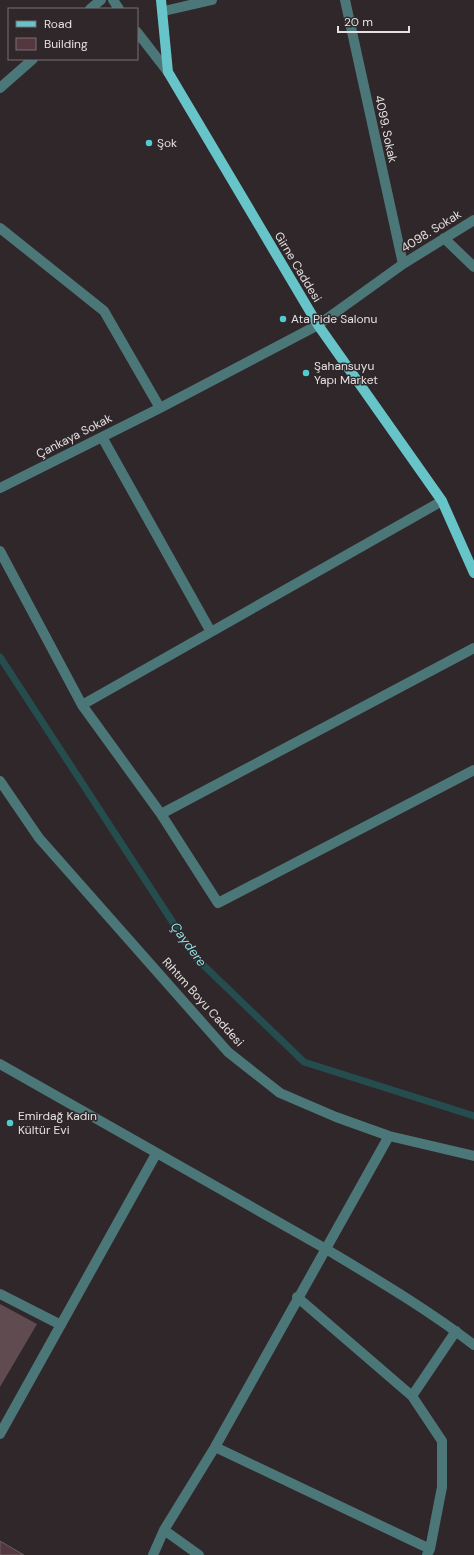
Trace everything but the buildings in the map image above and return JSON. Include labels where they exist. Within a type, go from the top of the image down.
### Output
[{"type":"main road","points":[[161,0],[164,11],[168,72]]},
{"type":"main road","name":"Girne Caddesi","points":[[168,72],[318,326],[442,501],[474,573]]},
{"type":"street","points":[[91,8],[100,0]]},
{"type":"street","points":[[112,0],[118,8]]},
{"type":"street","points":[[164,11],[212,0]]},
{"type":"street","name":"4099. Sokak","points":[[345,0],[402,264]]},
{"type":"street","points":[[138,33],[168,72]]},
{"type":"street","points":[[0,88],[32,60]]},
{"type":"street","name":"4098. Sokak","points":[[318,326],[402,264],[474,220]]},
{"type":"street","points":[[0,228],[104,311],[160,408]]},
{"type":"street","points":[[444,238],[474,267]]},
{"type":"street","name":"Çankaya Sokak","points":[[0,488],[160,408],[318,326]]},
{"type":"street","points":[[102,437],[211,632]]},
{"type":"street","points":[[82,705],[442,501]]},
{"type":"street","points":[[0,551],[82,705],[161,814],[218,903],[474,770]]},
{"type":"street","points":[[161,814],[474,648]]},
{"type":"street","name":"Rıhtım Boyu Caddesi","points":[[0,781],[39,838],[228,1052],[280,1093],[336,1117],[389,1136],[474,1156]]},
{"type":"street","points":[[0,1064],[156,1154],[326,1248],[456,1331],[474,1345]]},
{"type":"street","points":[[153,1555],[164,1530],[215,1446],[297,1297],[389,1136]]},
{"type":"street","points":[[0,1434],[156,1154]]},
{"type":"street","points":[[0,1294],[61,1325]]},
{"type":"street","points":[[215,1446],[429,1552],[442,1488],[442,1441],[412,1396],[297,1297]]},
{"type":"street","points":[[412,1396],[456,1331]]},
{"type":"street","points":[[164,1530],[199,1555]]},
{"type":"shaded area","points":[[0,1304],[37,1324],[0,1387]]},
{"type":"waterway","name":"Çaydere","points":[[0,657],[196,958],[304,1062],[474,1116]]},
{"type":"place","name":"Şok","points":[[149,143]]},
{"type":"place","name":"Ata Pide Salonu","points":[[283,319]]},
{"type":"place","name":"Şahansuyu Yapı Market","points":[[306,373]]},
{"type":"place","name":"Emirdağ Kadın Kültür Evi","points":[[10,1123]]}]
